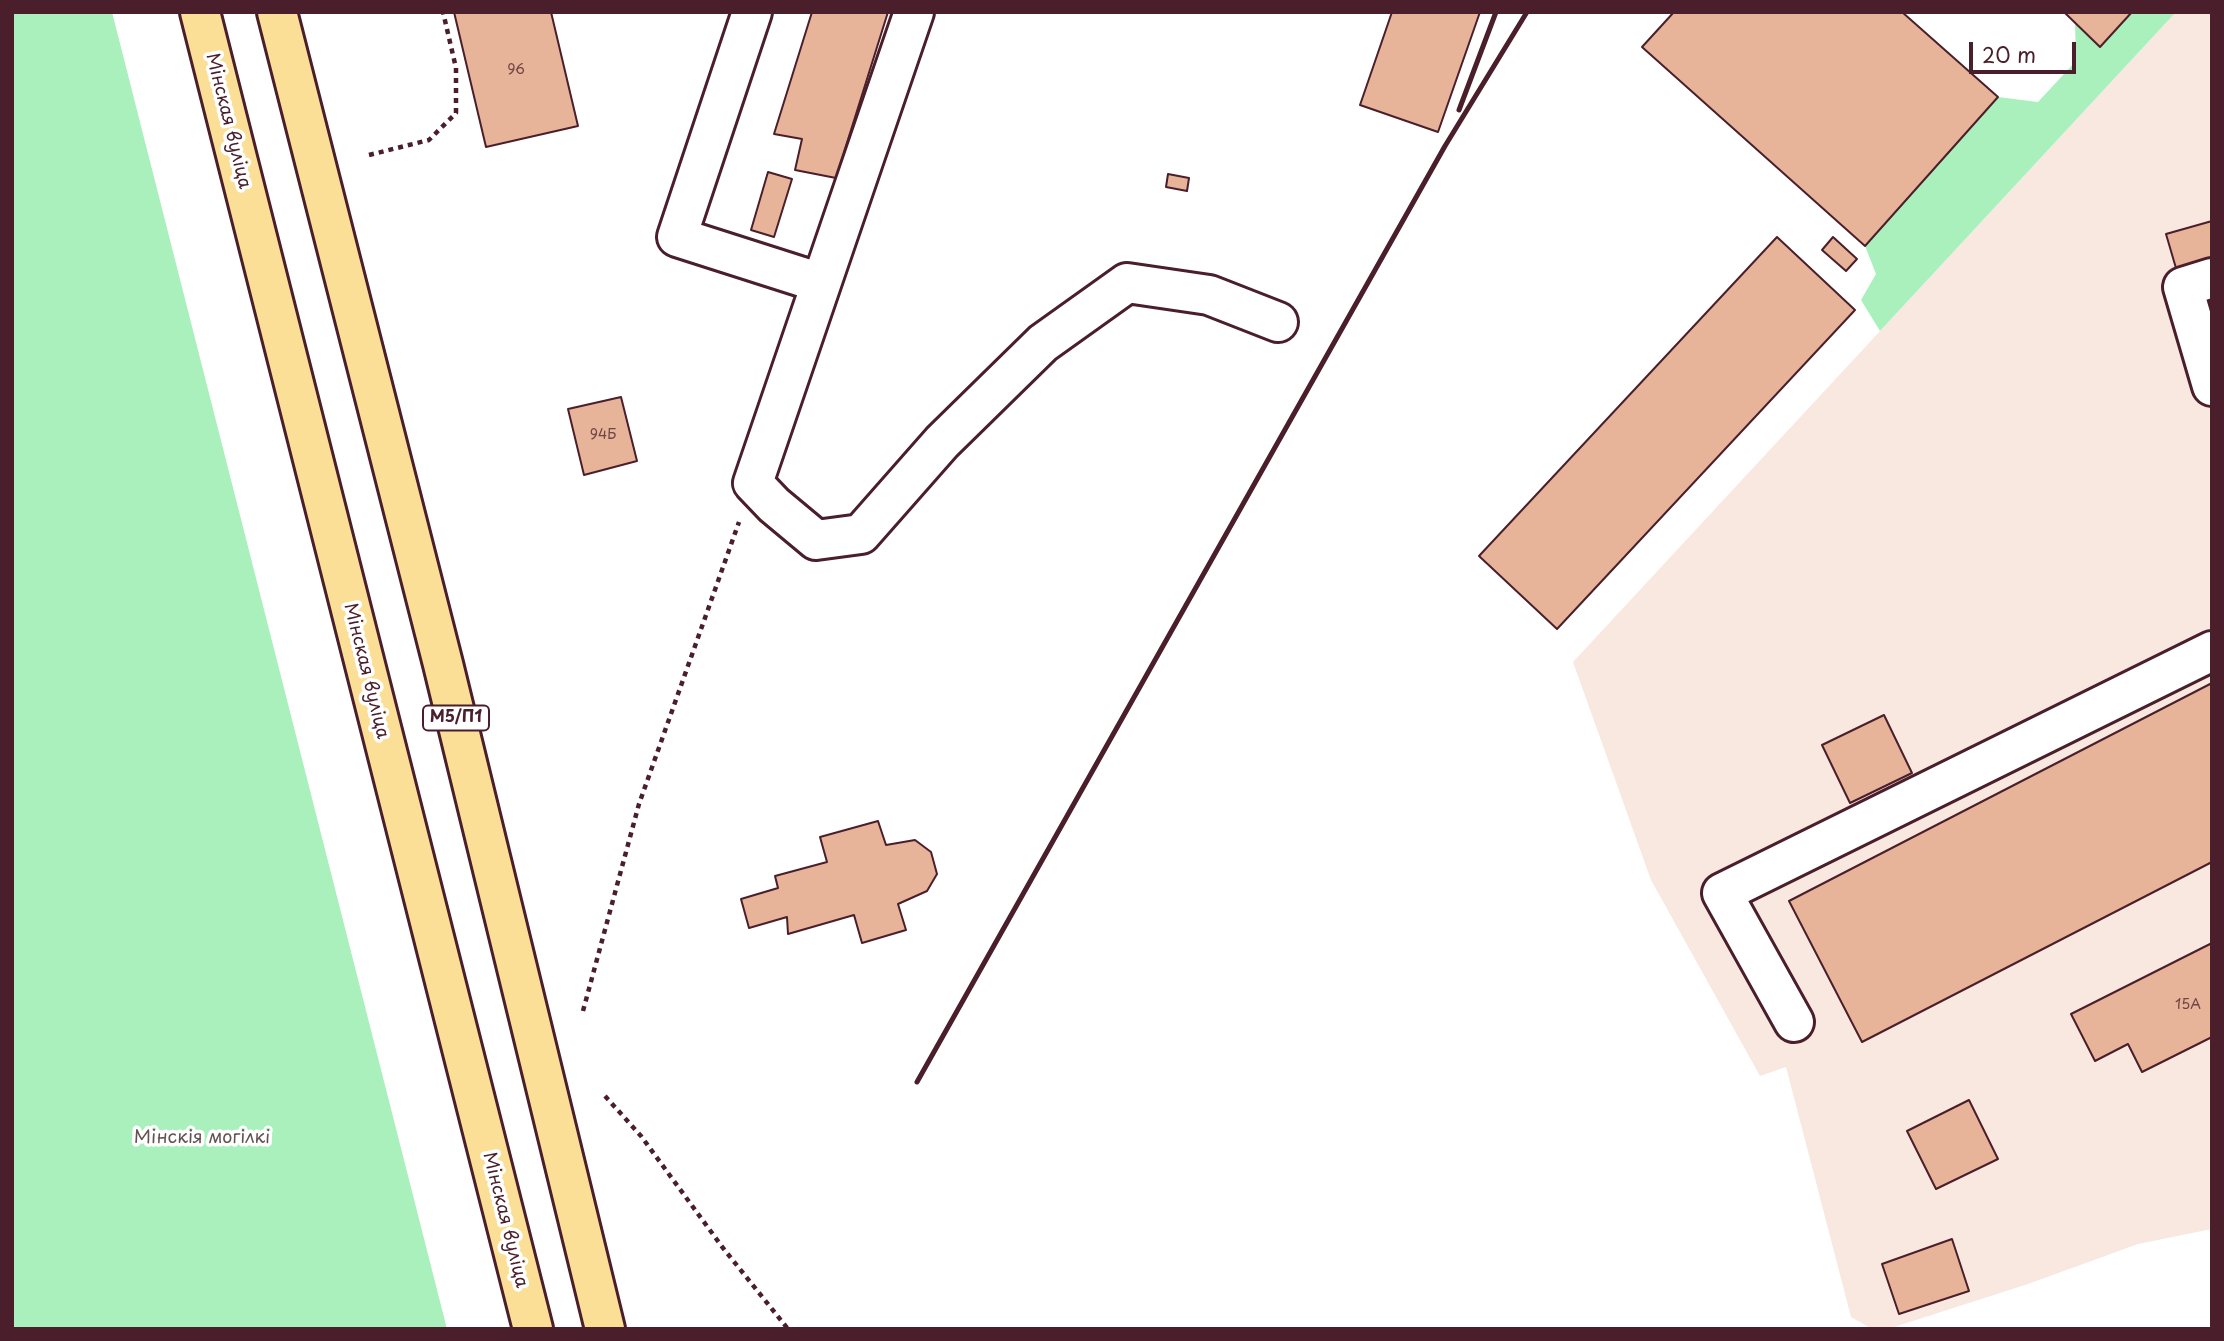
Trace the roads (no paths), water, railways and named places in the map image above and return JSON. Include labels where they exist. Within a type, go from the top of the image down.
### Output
[{"type":"main road","name":"Мінская вуліца","points":[[200,12],[533,1329]]},
{"type":"main road","name":"М5/П1","points":[[277,12],[443,664],[606,1329]]},
{"type":"street","points":[[752,12],[677,237],[821,283]]},
{"type":"street","points":[[914,12],[752,482],[774,505],[816,540],[861,534],[942,442],[1043,343],[1127,283],[1209,295],[1279,323]]},
{"type":"street","points":[[2212,278],[2183,287],[2212,386]]},
{"type":"street","points":[[1794,1022],[1722,893],[2212,652]]},
{"type":"railway","points":[[1459,110],[1496,12]]},
{"type":"railway","points":[[917,1082],[1445,146],[1527,12]]},
{"type":"park label","name":"Мінскія могілкі","points":[[202,1138]]}]
